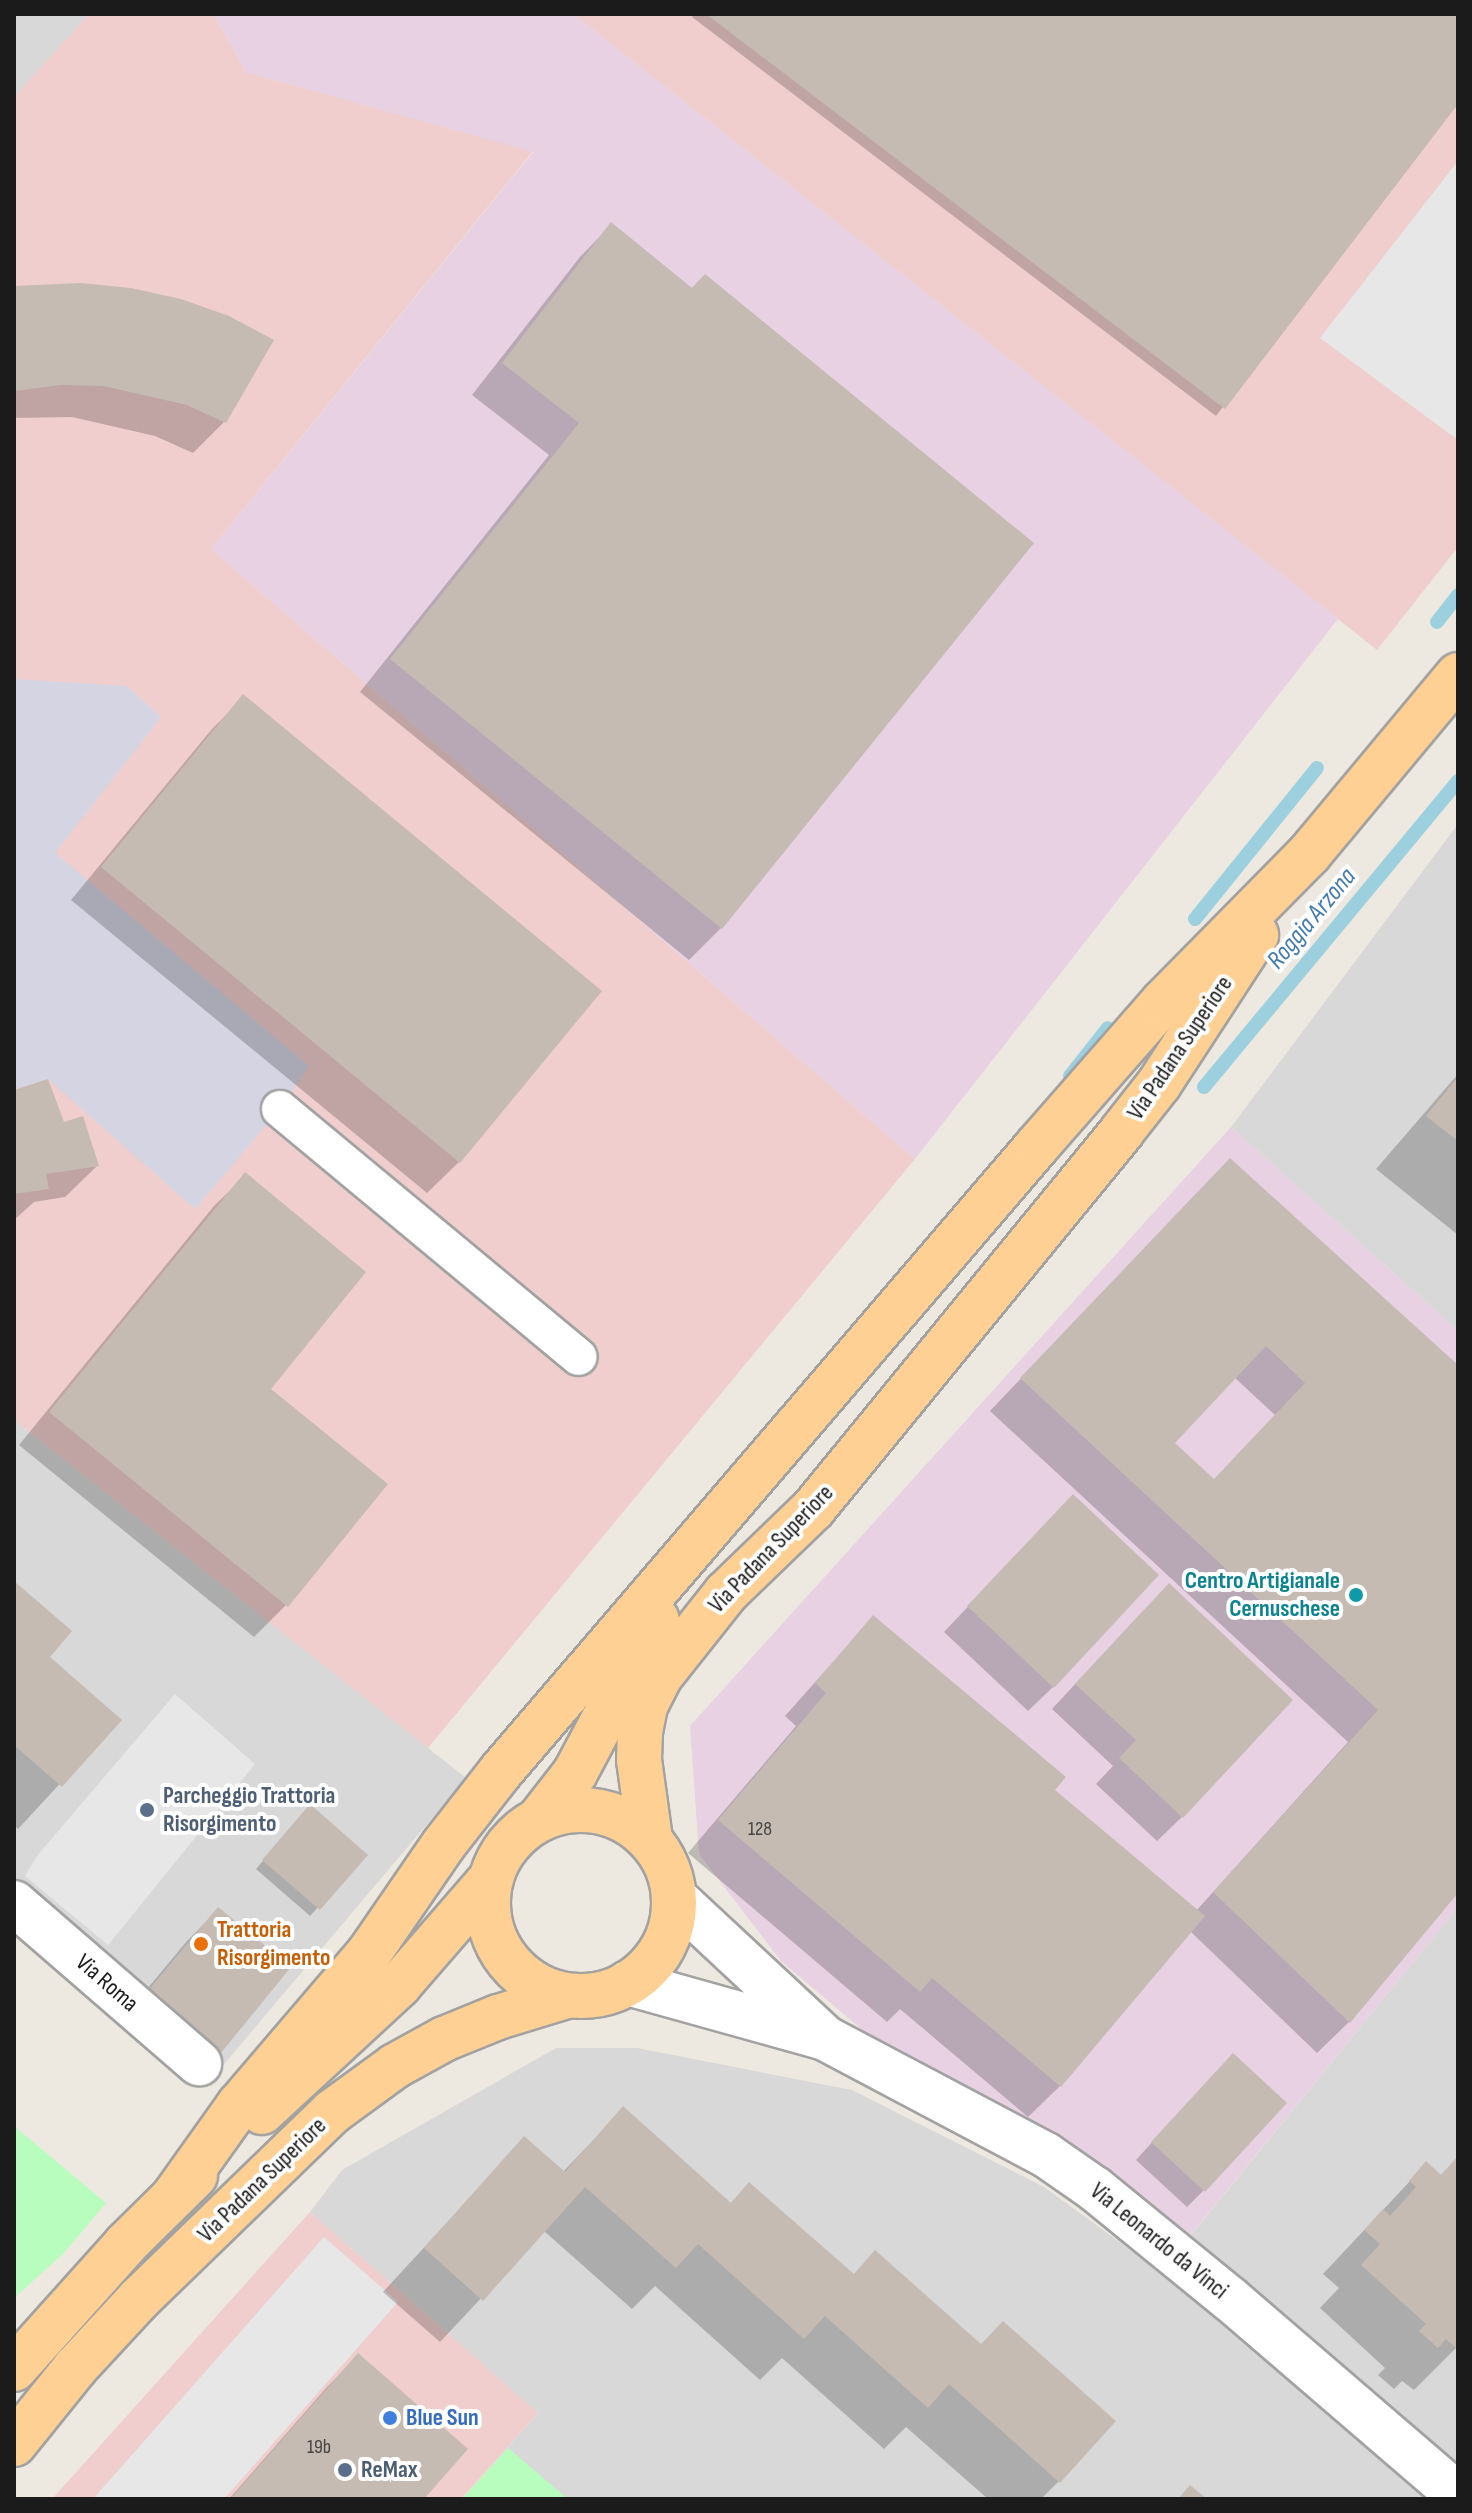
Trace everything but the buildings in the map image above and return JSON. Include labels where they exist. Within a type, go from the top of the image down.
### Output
[{"type":"main road","points":[[1309,854],[1458,675]]},
{"type":"main road","name":"Via Padana Superiore","points":[[14,2369],[91,2281],[174,2196],[381,2004],[451,1929],[490,1880],[515,1839],[540,1818],[575,1773],[606,1707],[705,1533],[1163,1002],[1309,854]]},
{"type":"main road","name":"Via Padana Superiore","points":[[650,1839],[639,1760],[640,1732],[645,1706],[661,1675],[726,1593],[813,1509],[1140,1110],[1309,854]]},
{"type":"main road","points":[[174,2196],[239,2105],[369,1953],[444,1844],[501,1771],[705,1533]]},
{"type":"main road","name":"Via Padana Superiore","points":[[14,2444],[76,2367],[139,2299],[332,2112],[395,2066],[444,2039],[489,2020],[567,1996],[600,1995],[641,1975],[662,1948],[674,1916],[675,1898],[668,1866],[650,1839],[627,1822],[597,1811],[578,1809],[540,1818]]},
{"type":"main road","name":"Via Padana Superiore","points":[[490,1880],[487,1918],[501,1951],[522,1976],[545,1989],[567,1996]]},
{"type":"street","points":[[280,1109],[579,1357]]},
{"type":"street","name":"Via Leonardo da Vinci","points":[[675,1898],[825,2038]]},
{"type":"street","name":"Via Roma","points":[[14,1903],[199,2063]]},
{"type":"street","name":"Via Leonardo da Vinci","points":[[628,1983],[825,2038],[1046,2155],[1095,2189],[1230,2299],[1458,2495]]},
{"type":"shaded area","points":[[14,14],[89,14],[14,97]]},
{"type":"shaded area","points":[[89,14],[214,14],[246,72],[533,151],[211,549],[915,1159],[428,1748],[14,1420],[14,97]]},
{"type":"shaded area","points":[[214,14],[573,14],[1338,619],[915,1159],[211,549],[533,152],[246,72]]},
{"type":"shaded area","points":[[573,14],[1458,14],[1458,547],[1377,650]]},
{"type":"shaded area","points":[[1458,161],[1458,440],[1320,338]]},
{"type":"shaded area","points":[[14,679],[127,686],[161,717],[55,853],[309,1066],[280,1109],[195,1209],[48,1079],[14,1090]]},
{"type":"shaded area","points":[[1458,824],[1458,1331],[1231,1127]]},
{"type":"shaded area","points":[[1231,1127],[1458,1331],[1458,1907],[1184,2243],[1075,2161],[866,2033],[781,1961],[699,1854],[690,1726]]},
{"type":"shaded area","points":[[14,1420],[466,1778],[215,2075],[14,1903]]},
{"type":"shaded area","name":"Parcheggio Trattoria Risorgimento","points":[[175,1694],[255,1764],[108,1945],[25,1876],[37,1856]]},
{"type":"shaded area","points":[[1458,1907],[1458,2499],[462,2499],[538,2413],[310,2212],[342,2170],[556,2048],[637,2048],[852,2090],[1044,2187],[1161,2272]]},
{"type":"shaded area","points":[[310,2212],[538,2413],[461,2499],[52,2499]]},
{"type":"shaded area","points":[[324,2237],[398,2302],[224,2499],[93,2499]]},
{"type":"green space","points":[[14,2126],[106,2203],[63,2254],[14,2298]]},
{"type":"green space","points":[[508,2448],[568,2499],[462,2499]]},
{"type":"waterway","points":[[1437,622],[1458,595]]},
{"type":"waterway","points":[[1195,919],[1317,768]]},
{"type":"waterway","name":"Roggia Arzona","points":[[1204,1087],[1458,781]]},
{"type":"waterway","points":[[1070,1076],[1108,1028]]},
{"type":"place","name":"Centro Artigianale Cernuschese","points":[[1356,1595]]},
{"type":"place","name":"Parcheggio Trattoria Risorgimento","points":[[147,1810]]},
{"type":"place","name":"Trattoria Risorgimento","points":[[201,1944]]},
{"type":"place","name":"Blue Sun","points":[[390,2418]]},
{"type":"place","name":"ReMax","points":[[345,2470]]}]
